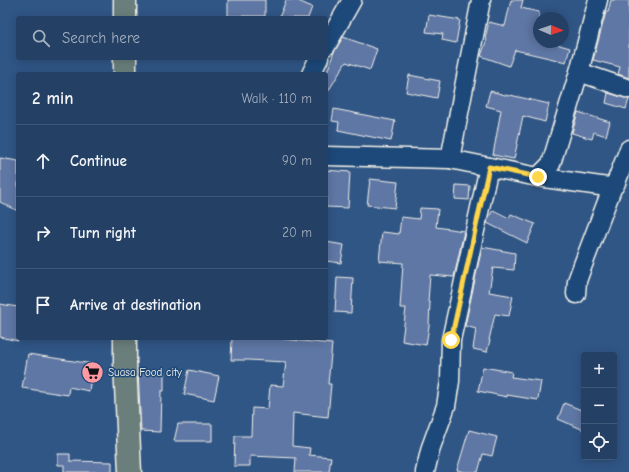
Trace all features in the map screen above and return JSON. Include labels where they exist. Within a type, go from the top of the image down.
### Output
[{"type":"main road","points":[[125,0],[125,16]]},
{"type":"main road","points":[[125,60],[125,72]]},
{"type":"main road","points":[[125,340],[130,472]]},
{"type":"street","points":[[328,42],[352,0]]},
{"type":"street","points":[[450,159],[481,0]]},
{"type":"street","points":[[538,177],[551,164],[579,72],[598,0]]},
{"type":"street","points":[[312,72],[318,60]]},
{"type":"street","points":[[579,72],[629,89]]},
{"type":"street","points":[[576,294],[581,270],[613,186],[615,185],[629,149]]},
{"type":"street","points":[[328,156],[450,159],[538,177],[607,187],[613,186]]},
{"type":"street","points":[[425,472],[431,447],[446,406],[450,381],[451,340],[489,167]]},
{"type":"building","points":[[228,0],[265,0],[265,16],[228,16]]},
{"type":"building","points":[[286,0],[296,0],[312,7],[309,16],[280,16]]},
{"type":"building","points":[[511,0],[523,0],[521,8],[539,12],[533,12],[533,48],[570,48],[566,62],[515,50],[509,66],[481,56],[487,39],[485,38],[489,22],[505,26]]},
{"type":"building","points":[[611,0],[629,0],[629,78],[618,74],[620,67],[593,60],[606,12],[608,12]]},
{"type":"building","points":[[429,15],[460,20],[456,43],[442,40],[443,34],[426,32]]},
{"type":"building","points":[[343,37],[377,49],[370,70],[346,62],[328,92],[327,72],[334,52]]},
{"type":"building","points":[[409,75],[440,81],[437,98],[406,92]]},
{"type":"building","points":[[490,91],[549,104],[545,122],[523,116],[514,159],[493,155],[501,110],[486,106]]},
{"type":"building","points":[[608,93],[629,99],[626,109],[606,103]]},
{"type":"building","points":[[334,109],[395,121],[391,141],[338,130],[339,122],[332,121]]},
{"type":"building","points":[[578,112],[610,122],[606,136],[594,132],[592,139],[572,133]]},
{"type":"building","points":[[0,158],[16,161],[16,210],[0,202]]},
{"type":"building","points":[[328,170],[350,172],[348,208],[328,207]]},
{"type":"building","points":[[370,179],[398,182],[395,208],[367,205]]},
{"type":"building","points":[[456,185],[470,186],[469,200],[455,199]]},
{"type":"building","points":[[420,208],[438,209],[436,227],[464,231],[454,277],[430,275],[428,302],[430,302],[429,326],[426,345],[402,341],[406,308],[400,308],[403,263],[379,261],[382,232],[399,234],[401,217],[419,219]]},
{"type":"building","points":[[493,210],[509,218],[511,214],[535,224],[527,243],[487,223]]},
{"type":"building","points":[[328,242],[344,245],[341,263],[328,261]]},
{"type":"building","points":[[482,247],[515,253],[514,270],[493,268],[489,292],[513,296],[509,316],[495,314],[487,352],[473,349],[476,329],[465,326]]},
{"type":"building","points":[[337,277],[353,278],[351,313],[335,312]]},
{"type":"building","points":[[0,304],[16,307],[16,340],[18,341],[0,337]]},
{"type":"building","points":[[232,340],[293,340],[332,344],[328,384],[331,384],[328,417],[293,413],[292,446],[310,448],[309,455],[331,457],[329,472],[295,472],[296,458],[250,456],[250,466],[234,466],[235,436],[251,436],[252,408],[268,409],[270,385],[283,386],[286,362],[231,360]]},
{"type":"building","points":[[28,354],[93,364],[89,391],[69,387],[68,395],[22,388]]},
{"type":"building","points":[[483,367],[512,372],[511,377],[541,381],[538,400],[507,395],[507,397],[478,391]]},
{"type":"building","points":[[189,370],[219,376],[214,400],[184,394]]},
{"type":"building","points":[[138,371],[164,372],[164,391],[161,391],[160,432],[141,431]]},
{"type":"building","points":[[564,403],[581,410],[581,429],[558,419]]},
{"type":"building","points":[[178,424],[212,424],[212,441],[174,441]]},
{"type":"building","points":[[469,430],[497,437],[492,456],[483,454],[478,472],[464,472],[457,470]]},
{"type":"building","points":[[58,454],[70,454],[70,461],[112,462],[112,472],[64,472],[64,465],[58,465]]},
{"type":"place","name":"Suasa Food city","points":[[92,372]]},
{"type":"route","points":[[451,340],[489,167],[538,177]]}]
